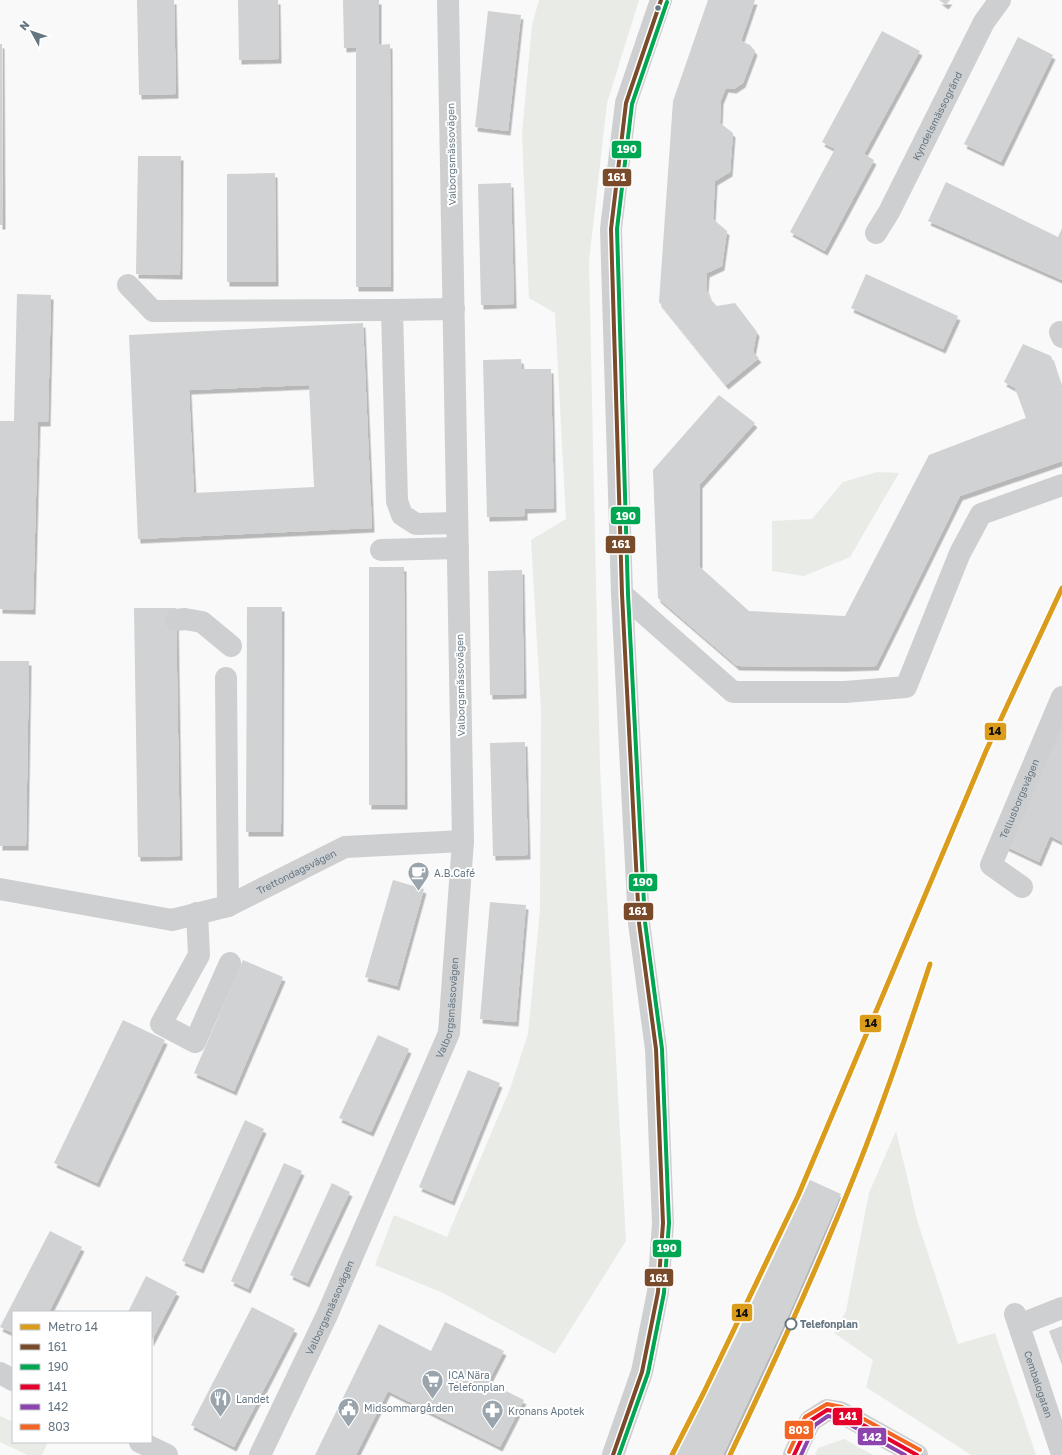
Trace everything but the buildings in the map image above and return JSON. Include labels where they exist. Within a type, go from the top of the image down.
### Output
[{"type":"street","name":"Valborgsmässovägen","points":[[260,1455],[327,1315],[449,1033],[463,841],[448,0]]},
{"type":"street","points":[[613,1455],[642,1372],[658,1292],[663,1222],[656,1049],[639,923],[622,594],[611,229],[626,103],[661,0]]},
{"type":"street","name":"Kyndelsmässogränd","points":[[876,233],[889,212],[984,22],[1000,0]]},
{"type":"street","points":[[128,285],[153,311],[454,309]]},
{"type":"street","points":[[392,310],[397,501],[402,515],[416,524],[457,522]]},
{"type":"street","points":[[622,594],[733,692],[845,692],[906,687],[960,553],[981,514],[1062,486]]},
{"type":"street","points":[[381,550],[458,548]]},
{"type":"street","points":[[176,620],[185,619],[202,622],[231,646]]},
{"type":"street","points":[[226,678],[228,906]]},
{"type":"street","name":"Tellusborgsvägen","points":[[1022,887],[991,865],[1062,698]]},
{"type":"street","name":"Trettondagsvägen","points":[[0,889],[172,920],[228,906],[345,847],[463,841]]},
{"type":"street","points":[[197,913],[199,955],[161,1024],[195,1042],[230,963]]},
{"type":"street","name":"Cembalogatan","points":[[1062,1308],[1017,1320],[1062,1454]]},
{"type":"street","points":[[0,1373],[12,1379]]},
{"type":"street","points":[[794,1455],[810,1421],[827,1410],[840,1412],[917,1455]]},
{"type":"street","points":[[142,1443],[167,1455]]},
{"type":"shaded area","points":[[539,0],[639,0],[607,103],[589,261],[600,768],[626,1241],[555,1354],[443,1293],[375,1265],[394,1215],[447,1237],[510,1089],[528,1034],[540,910],[541,710],[531,540],[566,519],[555,313],[529,298],[522,134],[532,25]]},
{"type":"shaded area","points":[[877,472],[899,473],[850,557],[804,576],[772,571],[772,521],[812,519],[843,482]]},
{"type":"shaded area","points":[[896,1131],[917,1220],[958,1344],[995,1333],[1036,1455],[971,1455],[866,1387],[873,1360],[834,1333],[846,1311],[869,1193]]},
{"type":"shaded area","points":[[0,1416],[12,1422],[12,1443],[48,1443],[42,1455],[28,1455],[0,1442]]},
{"type":"shaded area","points":[[844,1439],[873,1455],[815,1455],[818,1448]]},
{"type":"metro line","name":"14","points":[[672,1455],[704,1392],[798,1196],[986,751],[1062,588]]},
{"type":"metro line","name":"14","points":[[730,1455],[829,1238],[869,1139],[930,964]]},
{"type":"transit line","name":"161","points":[[613,1455],[642,1372],[658,1292],[663,1223],[656,1049],[639,923],[622,594],[611,229],[626,103],[661,0]]},
{"type":"transit line","name":"190","points":[[619,1455],[648,1373],[664,1293],[669,1223],[662,1049],[645,922],[628,594],[617,229],[632,104],[667,2]]},
{"type":"transit line","name":"803","points":[[789,1452],[805,1417],[827,1404],[842,1407],[920,1450]]},
{"type":"transit line","name":"141","points":[[794,1455],[810,1421],[827,1410],[840,1412],[917,1455]]},
{"type":"transit line","name":"142","points":[[801,1455],[815,1425],[828,1416],[838,1418],[905,1455]]},
{"type":"place","name":"A.B.Café","points":[[418,892]]},
{"type":"place","name":"Telefonplan","points":[[791,1324]]},
{"type":"place","name":"ICA Nära Telefonplan","points":[[433,1400]]},
{"type":"place","name":"Landet","points":[[220,1418]]},
{"type":"place","name":"Midsommargården","points":[[349,1428]]},
{"type":"place","name":"Kronans Apotek","points":[[493,1430]]}]
